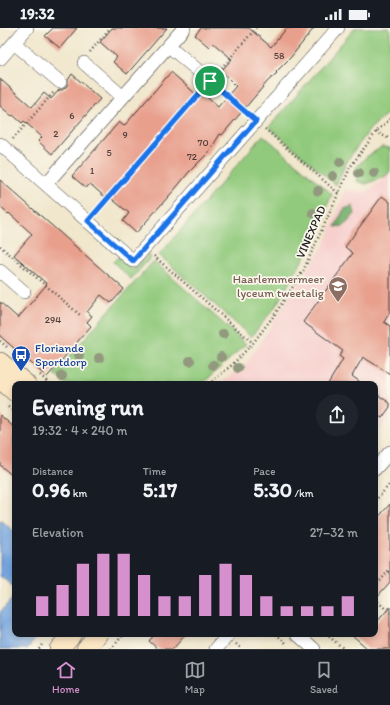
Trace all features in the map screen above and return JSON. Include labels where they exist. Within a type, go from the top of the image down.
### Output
[{"type":"street","points":[[0,59],[27,28]]},
{"type":"street","points":[[46,184],[184,28]]},
{"type":"street","points":[[2,146],[133,261],[338,28]]},
{"type":"street","points":[[14,43],[58,86]]},
{"type":"street","points":[[169,46],[209,80]]},
{"type":"street","points":[[86,59],[123,97]]},
{"type":"street","points":[[0,271],[24,292]]},
{"type":"street","points":[[0,362],[22,381]]},
{"type":"street","points":[[0,379],[12,389]]},
{"type":"street","points":[[378,466],[390,452]]},
{"type":"street","points":[[59,649],[69,637]]},
{"type":"street","points":[[86,649],[96,637]]},
{"type":"street","points":[[216,649],[226,637]]},
{"type":"street","points":[[300,637],[314,649]]},
{"type":"path","points":[[86,59],[110,28]]},
{"type":"path","points":[[88,221],[209,80],[256,28]]},
{"type":"path","points":[[209,80],[338,193]]},
{"type":"path","points":[[2,146],[58,86]]},
{"type":"path","name":"VINEXPAD","points":[[213,381],[232,365],[253,343],[275,314],[303,271],[351,166],[376,132],[390,119]]},
{"type":"path","points":[[376,132],[390,139]]},
{"type":"path","points":[[0,246],[81,316]]},
{"type":"path","points":[[145,248],[253,343]]},
{"type":"path","points":[[378,498],[390,484]]},
{"type":"path","points":[[378,584],[390,570]]},
{"type":"path","points":[[378,602],[390,613]]},
{"type":"path","points":[[110,649],[121,637]]},
{"type":"path","points":[[330,637],[344,649]]},
{"type":"shaded area","name":"Haarlemmermeer lyceum tweetalig","points":[[390,174],[390,418],[378,432],[378,381],[223,381],[246,364],[326,241],[346,189],[366,192]]},
{"type":"green space","points":[[355,28],[390,28],[390,111],[370,129],[347,161],[336,185],[269,127]]},
{"type":"green space","points":[[263,135],[332,194],[309,249],[275,307],[251,337],[159,255]]},
{"type":"green space","points":[[382,147],[390,148],[390,171],[386,176],[366,184],[357,181],[356,168],[366,157]]},
{"type":"green space","points":[[353,206],[355,214],[344,226],[335,227],[344,209]]},
{"type":"green space","points":[[148,255],[151,257],[131,279],[113,262],[118,257],[133,270]]},
{"type":"green space","points":[[154,261],[246,344],[205,381],[62,381],[54,374]]},
{"type":"water","points":[[0,520],[12,530],[12,586],[0,576]]},
{"type":"water","points":[[12,599],[12,637],[37,637],[27,649],[0,649],[0,612]]},
{"type":"building","points":[[53,28],[77,28],[60,48],[45,36]]},
{"type":"building","points":[[112,28],[167,28],[127,74],[113,62],[117,57],[100,42]]},
{"type":"building","points":[[201,28],[249,28],[271,47],[287,28],[314,28],[291,57],[276,72],[277,73],[268,81],[222,135],[220,134],[209,152],[189,172],[136,233],[123,221],[129,213],[107,195],[105,197],[90,184],[86,188],[72,176],[119,122],[124,126],[171,72],[199,97],[202,93],[218,107],[236,86],[221,71],[232,59],[213,43],[209,47],[195,35]]},
{"type":"building","points":[[72,74],[100,99],[52,154],[38,141],[42,137],[24,121],[22,123],[0,106],[0,79],[32,107],[44,93],[51,99],[59,90],[66,87]]},
{"type":"building","points":[[0,180],[124,289],[111,303],[101,295],[87,312],[92,316],[87,322],[91,326],[47,377],[0,336],[0,302],[18,318],[47,284],[14,255],[32,234],[9,213],[8,214],[0,207]]},
{"type":"building","points":[[382,196],[390,202],[390,312],[384,322],[390,326],[390,374],[363,357],[352,376],[359,381],[330,381],[343,359],[339,356],[343,351],[303,322],[353,253],[345,247]]},
{"type":"building","points":[[378,395],[390,403],[390,407],[382,418],[378,416]]},
{"type":"building","points":[[0,415],[12,425],[12,475],[0,465]]},
{"type":"building","points":[[390,504],[390,582],[378,596],[378,518]]},
{"type":"building","points":[[390,607],[390,649],[368,649],[354,637],[378,637],[378,621]]},
{"type":"building","points":[[152,637],[183,637],[173,649],[158,649],[149,641]]},
{"type":"place","name":"Haarlemmermeer lyceum tweetalig","points":[[338,303]]},
{"type":"place","name":"Floriande Sportdorp","points":[[21,372]]},
{"type":"route","points":[[210,81],[256,121],[133,261],[88,221],[210,81]]}]
